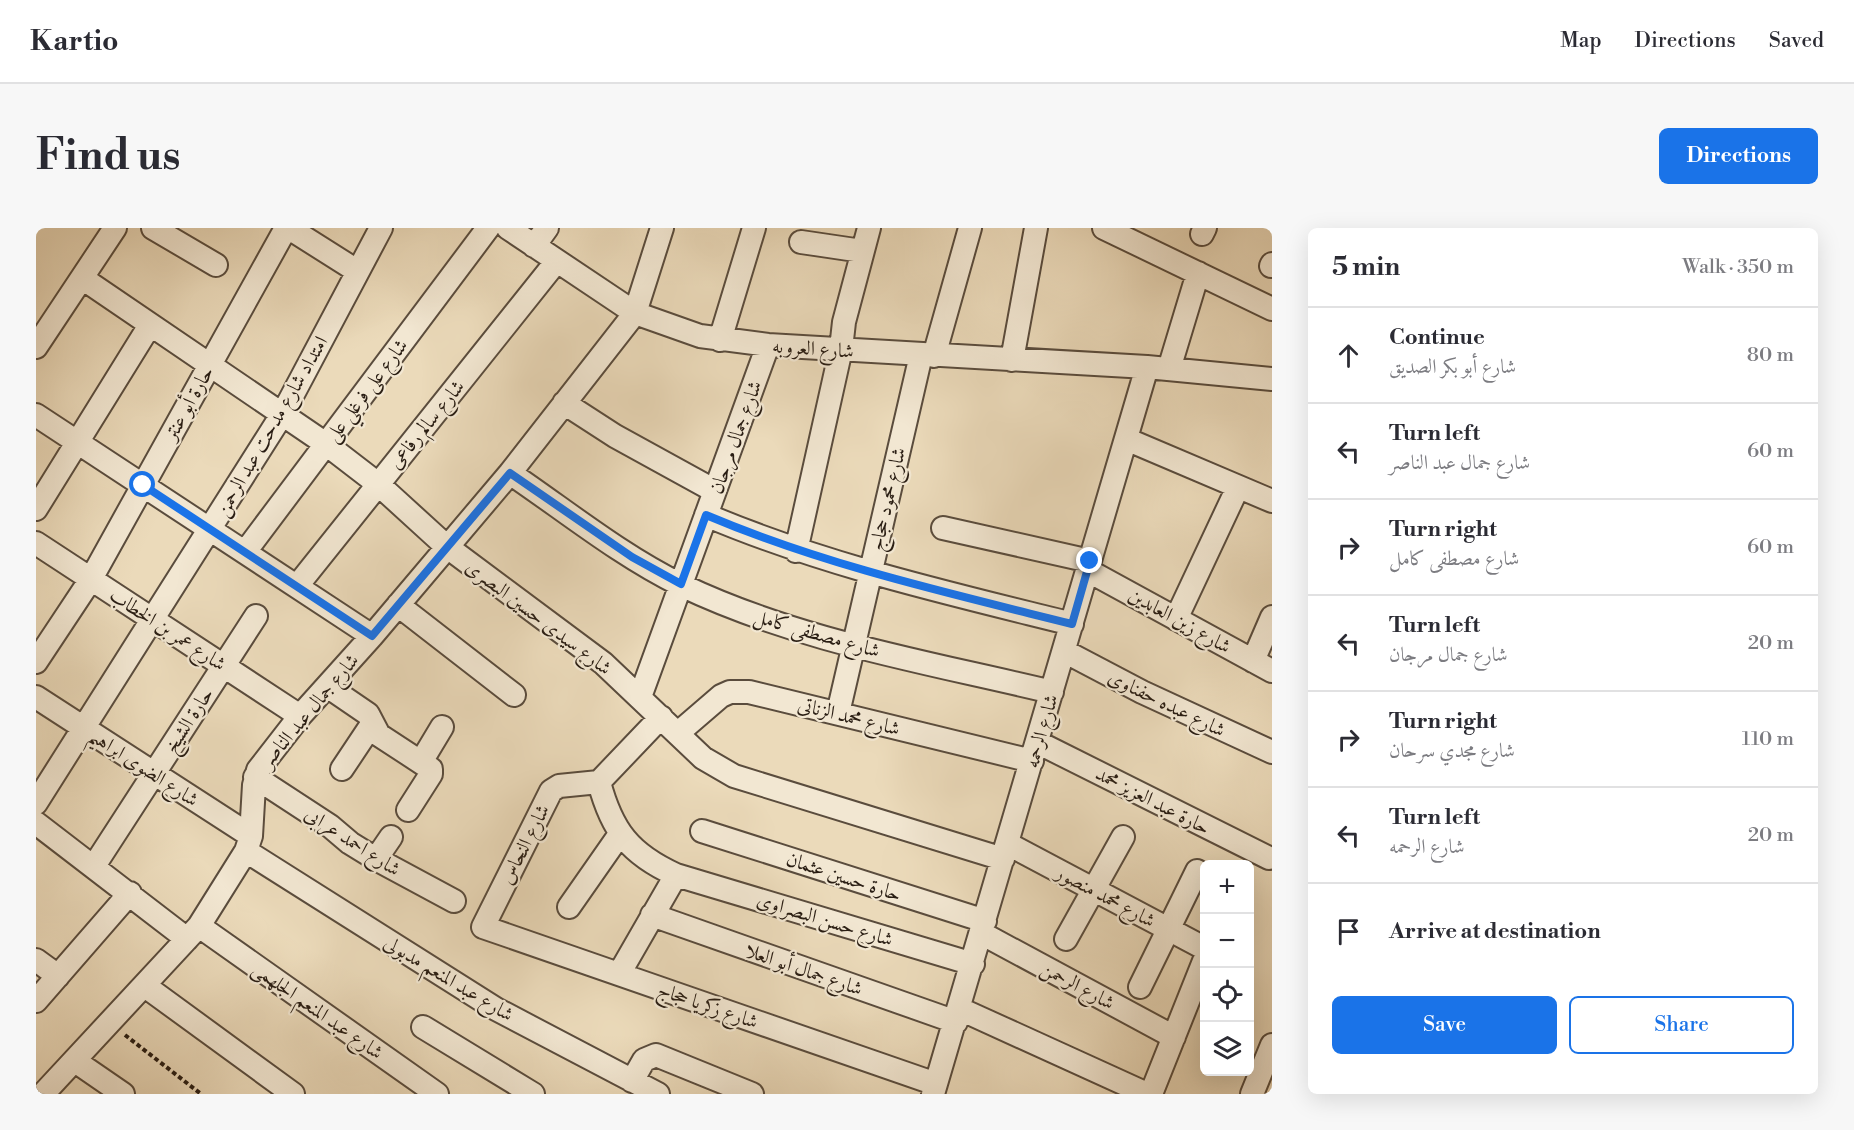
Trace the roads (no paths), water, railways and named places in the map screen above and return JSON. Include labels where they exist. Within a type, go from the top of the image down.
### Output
[{"type":"street","points":[[36,347],[44,320],[82,278],[115,228]]},
{"type":"street","points":[[153,228],[216,265]]},
{"type":"street","points":[[288,228],[357,271]]},
{"type":"street","name":"حارة أبو عنتر","points":[[36,662],[91,579],[288,228]]},
{"type":"street","name":"امتداد شارع مدحت عبد الرحمن","points":[[36,803],[283,413],[381,228]]},
{"type":"street","name":"شارع على فرغلي على","points":[[245,552],[488,228]]},
{"type":"street","name":"شارع العروبه","points":[[508,228],[541,237],[556,262],[635,313],[667,327],[720,340],[927,356],[1158,368],[1272,379]]},
{"type":"street","points":[[635,313],[662,228]]},
{"type":"street","points":[[720,340],[754,228]]},
{"type":"street","points":[[796,551],[841,349],[844,322],[868,228]]},
{"type":"street","name":"شارع محمود حجاج","points":[[838,713],[870,573],[927,356],[970,228]]},
{"type":"street","points":[[1012,360],[1036,228]]},
{"type":"street","points":[[1104,228],[1272,309]]},
{"type":"street","points":[[801,242],[862,251]]},
{"type":"street","name":"شارع سالم رفاعى","points":[[297,586],[556,262]]},
{"type":"street","name":"شارع الرحمه","points":[[937,1091],[1126,439],[1198,273]]},
{"type":"street","name":"شارع سيدى حسين البصرى","points":[[82,278],[209,366],[283,413],[378,484],[446,546],[603,663],[703,758],[734,776],[1006,851]]},
{"type":"street","name":"شارع جمال عبد الناصر","points":[[43,1094],[193,932],[249,843],[255,777],[300,716],[372,636],[510,473],[635,313]]},
{"type":"street","points":[[36,509],[150,325]]},
{"type":"street","name":"شارع جمال مرجان","points":[[640,698],[768,345]]},
{"type":"street","points":[[564,403],[615,436],[715,491]]},
{"type":"street","points":[[36,415],[372,636]]},
{"type":"street","points":[[1126,439],[1272,501]]},
{"type":"street","name":"شارع مصطفى كامل","points":[[510,473],[632,557],[681,584],[748,614],[797,632],[1052,692]]},
{"type":"street","points":[[1176,619],[1238,487]]},
{"type":"street","points":[[706,515],[796,551],[870,573],[1072,624]]},
{"type":"street","name":"شارع زين العابدين","points":[[943,528],[1089,565],[1176,619],[1263,666]]},
{"type":"street","name":"شارع عمر بن الخطاب","points":[[36,543],[300,716]]},
{"type":"street","points":[[398,605],[514,695]]},
{"type":"street","name":"حارة الشيخ","points":[[94,866],[256,616]]},
{"type":"street","points":[[1263,666],[1272,617]]},
{"type":"street","name":"شارع عبده حفناوى","points":[[1064,651],[1142,692],[1272,753]]},
{"type":"street","points":[[327,686],[368,714],[379,735],[421,762],[432,772],[408,810]]},
{"type":"street","name":"شارع محمد الزناتى","points":[[678,733],[721,696],[738,691],[1034,752]]},
{"type":"street","name":"شارع الضوى ابراهيم","points":[[36,697],[154,773],[249,843]]},
{"type":"street","points":[[599,782],[661,717]]},
{"type":"street","points":[[342,769],[372,724]]},
{"type":"street","points":[[421,762],[442,727]]},
{"type":"street","name":"حارة عبد العزيز محمد","points":[[1034,752],[1269,858]]},
{"type":"street","name":"شارع احمد عرابى","points":[[255,777],[330,826],[376,860],[454,901]]},
{"type":"street","name":"شارع حسن البصراوى","points":[[599,782],[606,809],[620,834],[635,851],[655,865],[676,875],[973,964]]},
{"type":"street","name":"شارع النحاس","points":[[483,924],[551,791],[559,786],[599,782]]},
{"type":"street","name":"شارع عبد المنعم الجلهمى","points":[[36,824],[130,893],[193,932],[437,1094]]},
{"type":"street","name":"حارة حسين عثمان","points":[[702,831],[983,927]]},
{"type":"street","points":[[570,907],[620,834]]},
{"type":"street","points":[[376,860],[391,837]]},
{"type":"street","points":[[1066,939],[1123,837]]},
{"type":"street","name":"شارع عبد المنعم مدبولى","points":[[249,843],[496,1009],[658,1094]]},
{"type":"street","name":"شارع محمد منصور","points":[[1006,851],[1093,890],[1200,946]]},
{"type":"street","points":[[1140,987],[1197,871]]},
{"type":"street","points":[[619,974],[676,875]]},
{"type":"street","points":[[36,1001],[130,893]]},
{"type":"street","name":"شارع جمال أبو العلا","points":[[652,915],[958,1015],[1149,1094]]},
{"type":"street","name":"شارع زكريا حجاج","points":[[483,924],[488,930],[619,974],[937,1091]]},
{"type":"street","name":"شارع الرحمن","points":[[983,927],[1174,1037]]},
{"type":"street","points":[[36,960],[58,976]]},
{"type":"street","points":[[1149,1094],[1201,968]]},
{"type":"street","points":[[145,986],[294,1094]]},
{"type":"street","points":[[423,1027],[533,1094]]},
{"type":"street","points":[[1252,1094],[1272,1045]]},
{"type":"street","points":[[632,1081],[644,1059],[656,1055],[752,1094]]},
{"type":"street","points":[[75,1061],[123,1094]]}]
